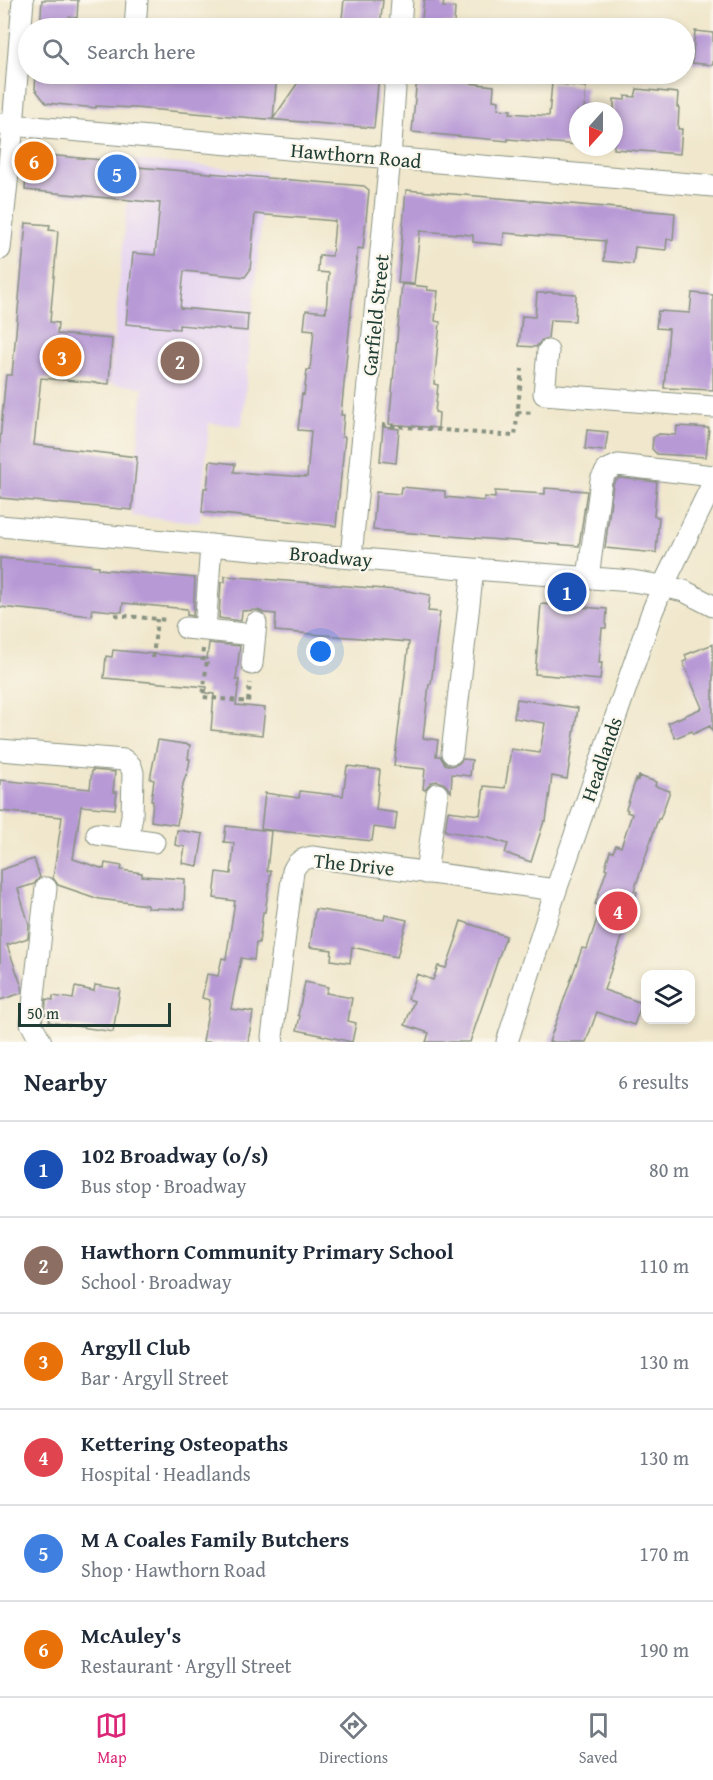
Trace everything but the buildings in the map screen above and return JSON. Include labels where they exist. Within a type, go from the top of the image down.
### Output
[{"type":"street","points":[[21,18],[23,0]]},
{"type":"street","points":[[136,18],[137,0]]},
{"type":"street","points":[[401,18],[402,0]]},
{"type":"street","points":[[0,249],[6,125],[18,37]]},
{"type":"street","name":"Garfield Street","points":[[351,557],[395,84]]},
{"type":"street","name":"Hawthorn Road","points":[[6,125],[713,186]]},
{"type":"street","points":[[548,351],[544,394],[713,406]]},
{"type":"street","points":[[588,578],[601,480],[607,470],[618,465],[713,476]]},
{"type":"street","name":"Headlands","points":[[507,1042],[556,890],[652,612],[713,483]]},
{"type":"street","name":"Broadway","points":[[0,526],[663,586],[684,591],[713,606]]},
{"type":"street","points":[[211,545],[196,629],[255,628],[252,664]]},
{"type":"street","points":[[452,753],[473,569]]},
{"type":"street","points":[[0,750],[124,760],[131,766],[133,772],[132,816],[128,838]]},
{"type":"street","points":[[426,873],[437,794]]},
{"type":"street","points":[[97,834],[154,842]]},
{"type":"street","name":"The Drive","points":[[273,1042],[293,871],[297,863],[303,859],[312,857],[556,890]]},
{"type":"street","points":[[41,1042],[31,1023],[46,888]]},
{"type":"path","points":[[364,424],[515,436],[522,369]]},
{"type":"path","points":[[116,615],[187,621],[196,629],[202,659],[207,659],[203,698],[248,702],[252,664]]},
{"type":"path","points":[[153,658],[157,619]]},
{"type":"shaded area","points":[[131,160],[266,172],[242,426],[209,423],[200,522],[132,516],[143,387],[110,384]]},
{"type":"place","name":"McAuley's","points":[[34,161]]},
{"type":"place","name":"M A Coales Family Butchers","points":[[117,174]]},
{"type":"place","name":"Argyll Club","points":[[62,357]]},
{"type":"place","name":"Hawthorn Community Primary School","points":[[180,361]]},
{"type":"place","name":"102 Broadway (o/s)","points":[[567,592]]},
{"type":"place","name":"Kettering Osteopaths","points":[[618,911]]}]
